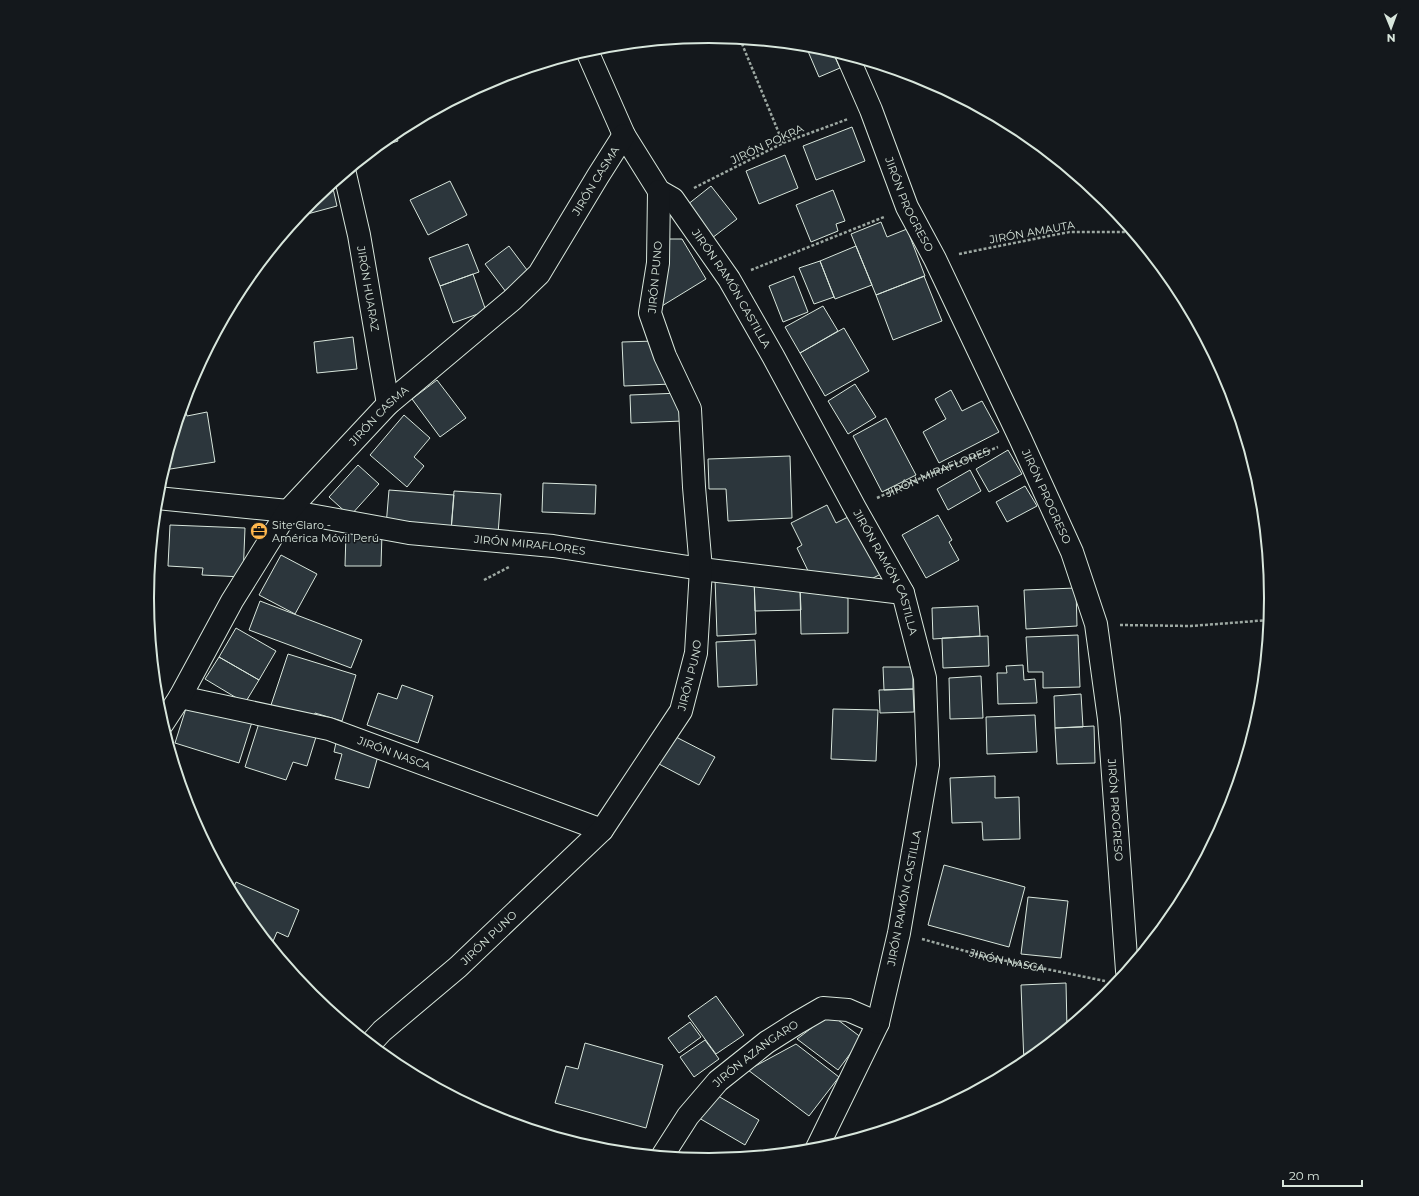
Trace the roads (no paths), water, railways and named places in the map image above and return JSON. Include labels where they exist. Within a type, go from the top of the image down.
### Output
[{"type":"street","name":"JIRÓN RAMÓN CASTILLA","points":[[589,57],[624,135],[666,195],[729,279],[903,593],[925,678],[928,765],[899,933],[878,1023],[820,1142]]},
{"type":"street","name":"JIRÓN PROGRESO","points":[[850,61],[871,110],[907,207],[935,259],[1072,552],[1096,624],[1109,719],[1118,973]]},
{"type":"street","name":"JIRÓN CASMA","points":[[167,716],[180,697],[232,601],[288,511],[388,404],[512,300],[539,274],[624,135]]},
{"type":"street","name":"JIRÓN HUARAZ","points":[[345,180],[359,234],[388,404]]},
{"type":"street","name":"JIRÓN PUNO","points":[[374,1039],[458,967],[602,830],[681,711],[696,653],[701,569],[694,487],[690,409],[665,356],[650,314],[666,195]]},
{"type":"street","name":"JIRÓN MIRAFLORES","points":[[164,499],[288,511],[409,533],[553,546],[701,569],[903,593]]},
{"type":"street","name":"JIRÓN NASCA","points":[[180,697],[328,729],[602,830]]},
{"type":"street","name":"JIRÓN AZANGARO","points":[[665,1151],[688,1116],[718,1081],[767,1042],[797,1023],[823,1008],[848,1010],[878,1023]]},
{"type":"place","name":"Site Claro - América Móvil Perú","points":[[259,531]]}]
